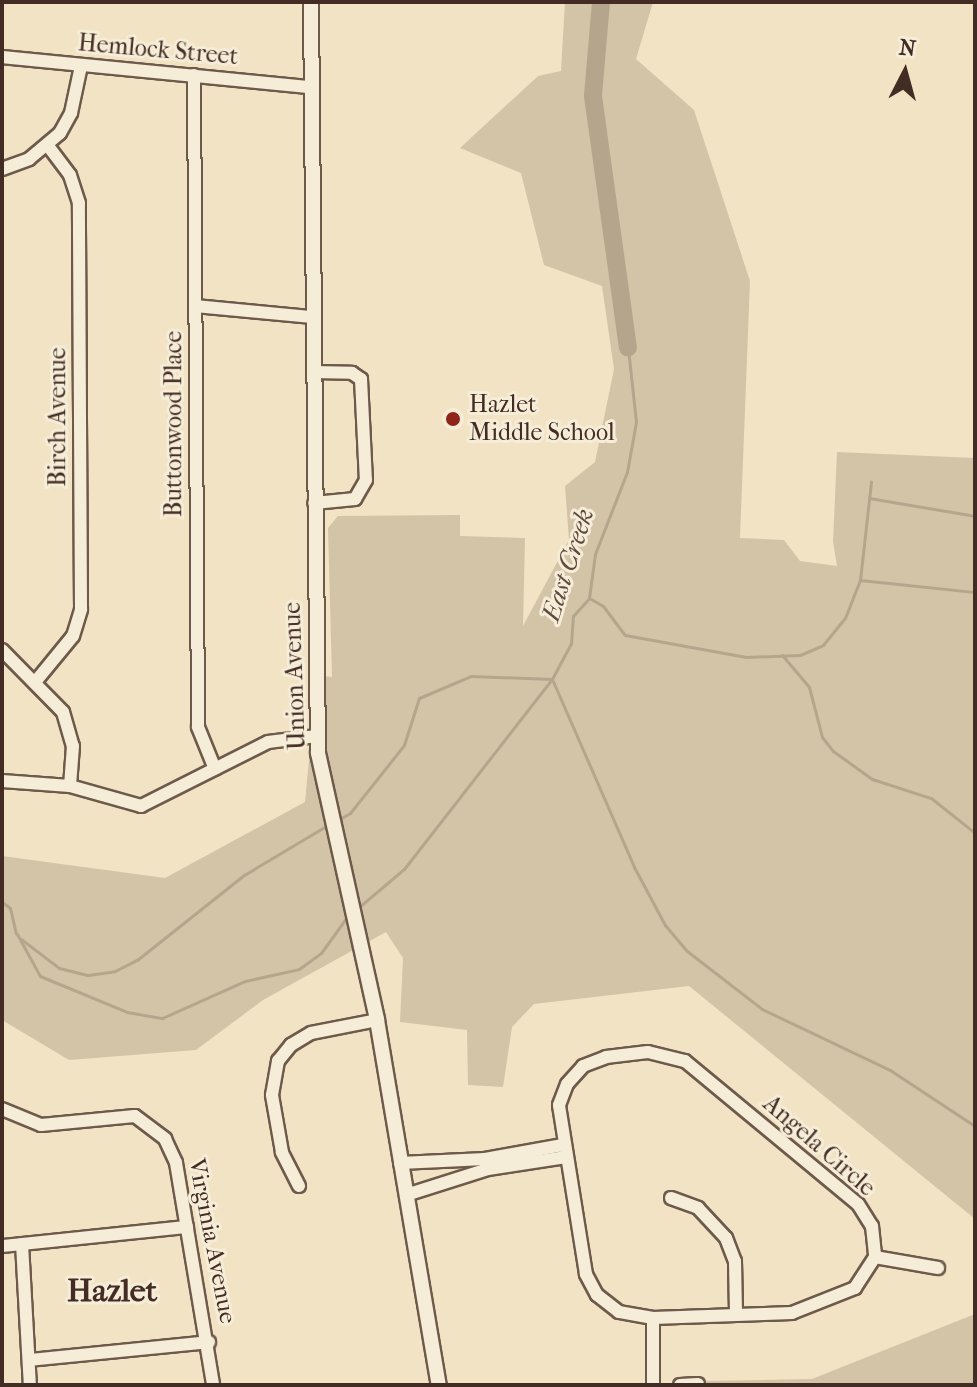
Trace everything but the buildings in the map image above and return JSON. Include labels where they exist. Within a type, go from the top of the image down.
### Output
[{"type":"street","name":"Union Avenue","points":[[311,2],[317,736],[377,1020],[438,1385]]},
{"type":"street","name":"Hemlock Street","points":[[2,57],[310,87]]},
{"type":"street","points":[[2,169],[48,146],[71,113],[81,66]]},
{"type":"street","name":"Buttonwood Place","points":[[194,75],[198,727],[215,769]]},
{"type":"street","name":"Birch Avenue","points":[[36,681],[73,636],[81,609],[79,203],[70,175],[48,146]]},
{"type":"street","points":[[195,306],[312,317]]},
{"type":"street","points":[[313,372],[352,373],[361,379],[366,480],[355,499],[314,503]]},
{"type":"street","points":[[2,650],[36,681],[69,727],[70,786]]},
{"type":"street","points":[[2,781],[70,786],[141,806],[268,742],[317,736]]},
{"type":"street","points":[[299,1186],[282,1152],[272,1095],[278,1061],[311,1033],[377,1020]]},
{"type":"street","name":"Angela Circle","points":[[648,1052],[676,1056],[858,1204],[872,1226],[875,1257],[865,1278],[843,1297],[792,1313],[653,1318],[619,1312],[590,1285],[564,1151],[562,1094],[583,1066],[648,1052]]},
{"type":"street","name":"Virginia Avenue","points":[[2,1109],[22,1121],[41,1125],[144,1118],[174,1157],[209,1342],[213,1385]]},
{"type":"street","points":[[400,1163],[564,1151]]},
{"type":"street","points":[[406,1195],[488,1169],[564,1151]]},
{"type":"street","points":[[671,1198],[698,1208],[726,1238],[735,1261],[736,1314]]},
{"type":"street","points":[[2,1246],[187,1227]]},
{"type":"street","points":[[22,1244],[30,1385]]},
{"type":"street","points":[[875,1257],[938,1268]]},
{"type":"street","points":[[653,1318],[653,1385]]},
{"type":"street","points":[[29,1360],[209,1342]]},
{"type":"street","points":[[680,1385],[698,1384]]},
{"type":"street","points":[[431,1385],[438,1385]]},
{"type":"shaded area","points":[[565,2],[653,2],[636,59],[694,110],[750,281],[740,538],[784,540],[800,561],[837,566],[833,542],[837,452],[975,458],[975,1219],[689,986],[534,1004],[512,1027],[503,1087],[468,1085],[467,1030],[400,1022],[403,958],[386,932],[263,1000],[196,1050],[69,1060],[2,1020],[2,856],[165,878],[305,802],[317,675],[332,677],[328,528],[338,516],[460,515],[460,536],[525,538],[523,626],[569,540],[565,486],[595,462],[614,369],[602,286],[544,265],[521,173],[460,148],[538,76],[561,71]]},
{"type":"shaded area","points":[[975,1314],[975,1385],[705,1385],[704,1381],[812,1379]]},
{"type":"waterway","name":"East Creek","points":[[601,2],[593,96],[628,348]]},
{"type":"waterway","name":"East Creek","points":[[338,820],[350,813],[404,745],[419,698],[471,676],[552,679],[571,644],[573,616],[589,598],[595,554],[627,472],[636,422],[628,348]]},
{"type":"waterway","points":[[591,599],[603,606],[625,635],[746,657],[800,655],[823,645],[845,618],[860,580],[871,482]]},
{"type":"waterway","points":[[869,498],[975,516]]},
{"type":"waterway","points":[[860,580],[975,592]]},
{"type":"waterway","points":[[782,655],[809,687],[822,737],[833,751],[872,779],[931,798],[975,833]]},
{"type":"waterway","points":[[359,907],[404,869],[552,679],[634,867],[665,925],[687,951],[762,1009],[890,1070],[975,1126]]},
{"type":"waterway","name":"East Creek","points":[[21,939],[59,968],[88,975],[115,971],[137,960],[244,875],[328,825]]},
{"type":"waterway","name":"East Creek","points":[[2,902],[10,908],[16,933]]},
{"type":"waterway","points":[[17,934],[40,976],[127,1012],[162,1018],[245,981],[299,969],[321,953],[349,914]]},
{"type":"place","name":"Hazlet Middle School","points":[[453,419]]},
{"type":"district","name":"Hazlet","points":[[112,1291]]}]
